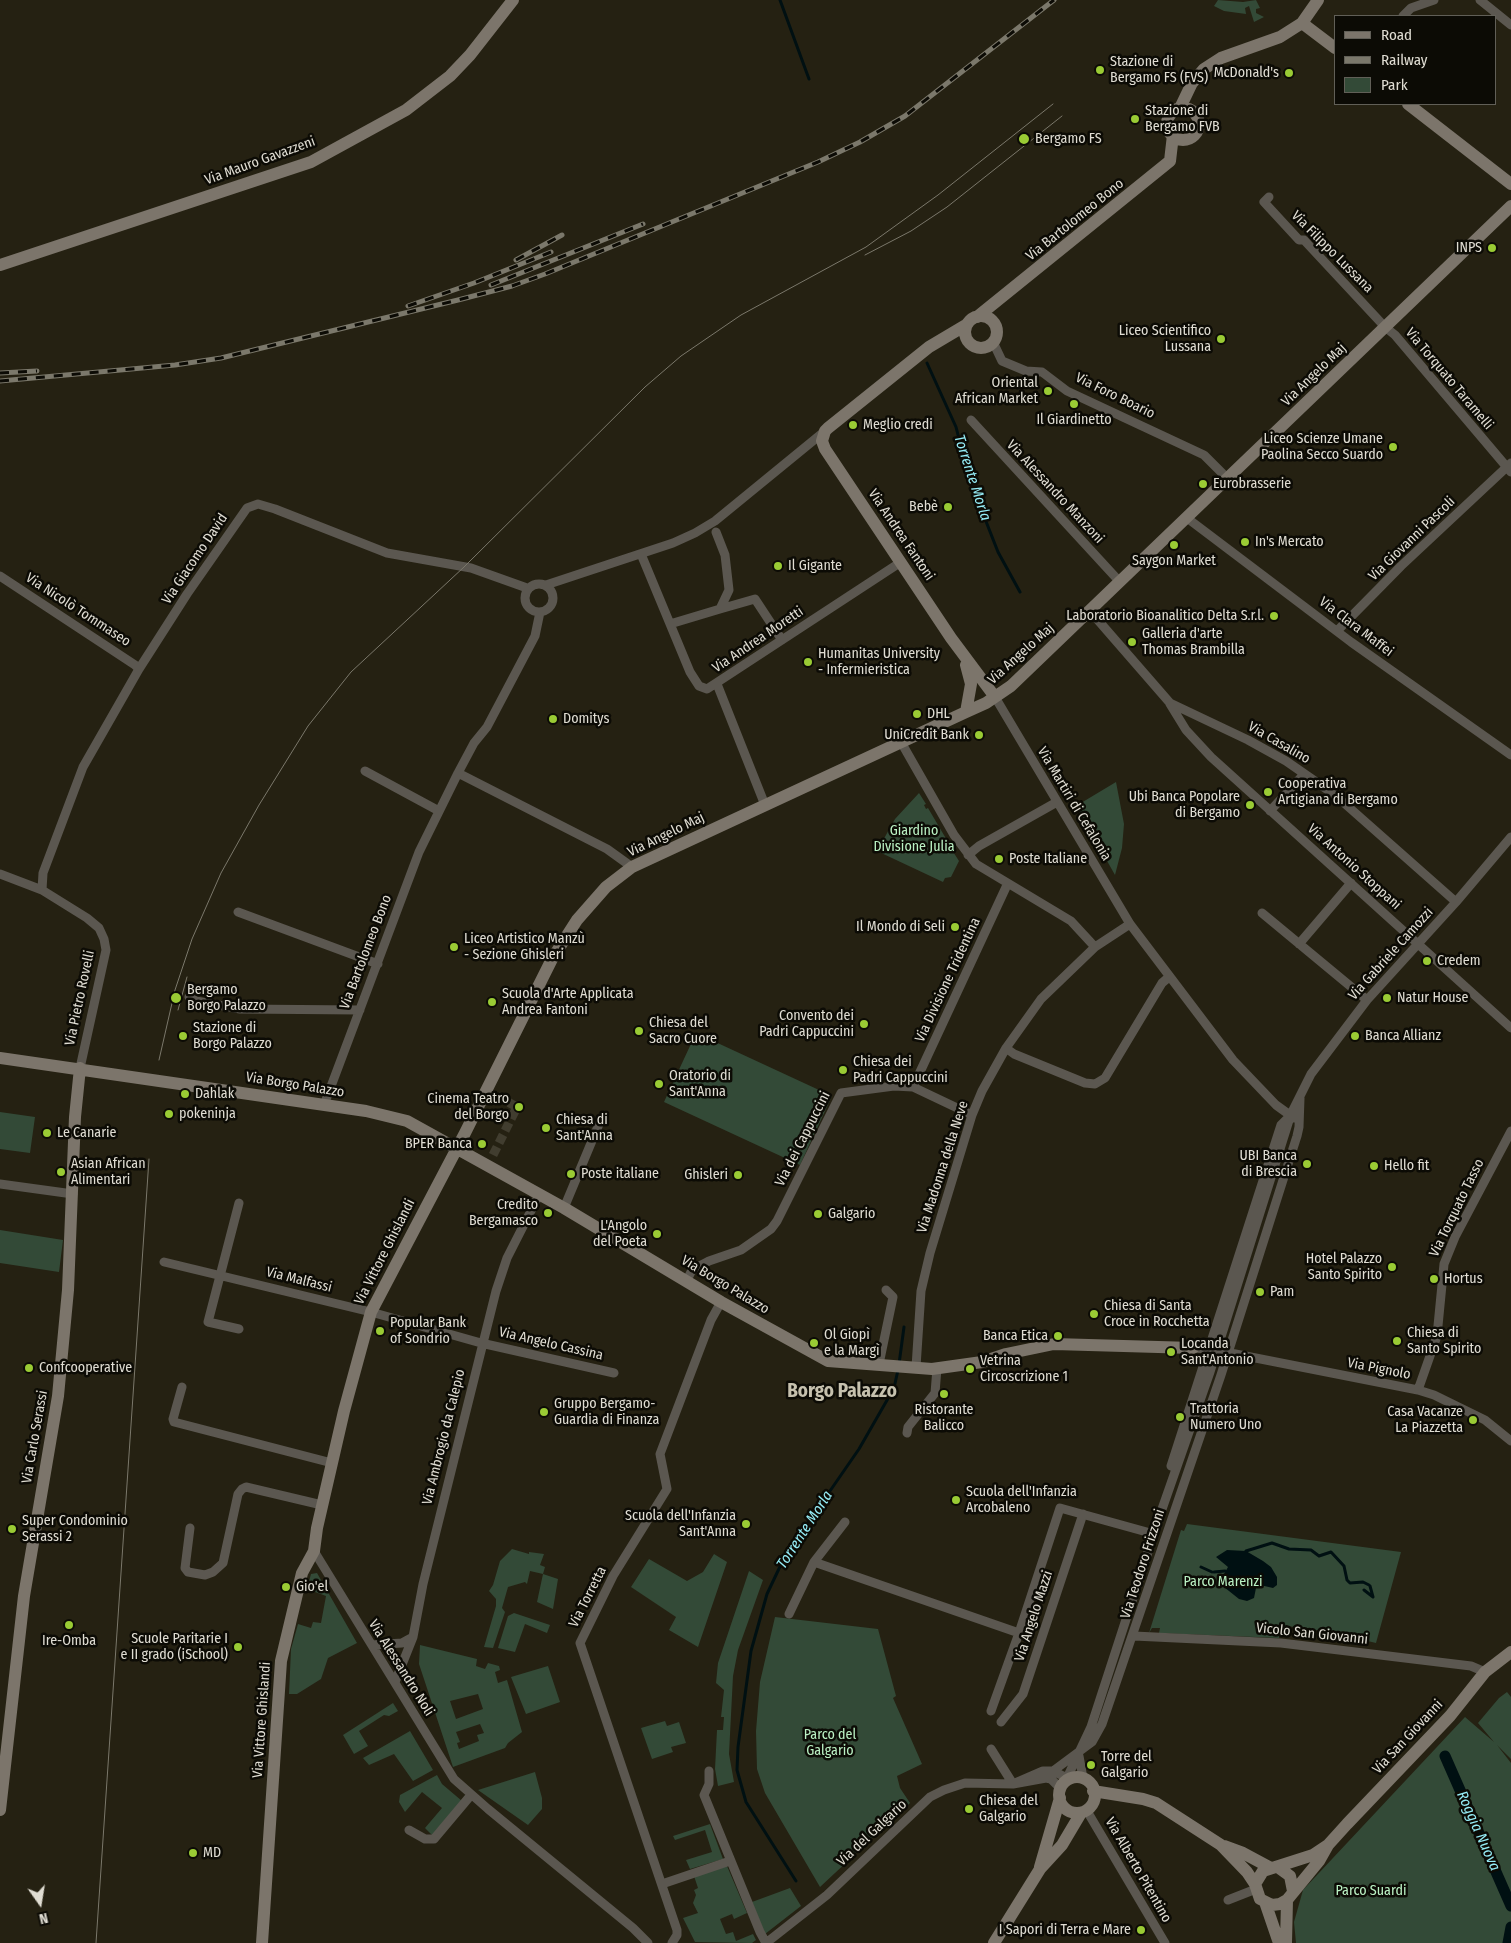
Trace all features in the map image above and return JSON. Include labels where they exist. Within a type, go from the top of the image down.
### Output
[{"type":"street","name":"Via Mauro Gavazzeni","points":[[0,265],[312,162],[406,110],[450,76],[470,56],[513,0]]},
{"type":"street","points":[[1180,108],[1194,79],[1213,63],[1233,53],[1280,37],[1302,23],[1318,0]]},
{"type":"street","points":[[1404,15],[1411,8],[1434,0]]},
{"type":"street","points":[[1480,0],[1511,25]]},
{"type":"street","points":[[1302,23],[1334,47]]},
{"type":"street","points":[[1409,105],[1511,184]]},
{"type":"street","points":[[1180,108],[1187,108],[1195,113],[1199,121],[1199,128],[1189,138],[1181,139],[1173,135],[1169,130],[1168,121],[1173,112],[1180,108]]},
{"type":"street","name":"Via Bartolomeo Bono","points":[[977,316],[1170,161],[1173,135]]},
{"type":"street","name":"Via Filippo Lussana","points":[[1269,197],[1264,202],[1299,240],[1304,240],[1385,327]]},
{"type":"street","name":"Via Angelo Maj","points":[[457,1148],[557,951],[586,908],[606,887],[632,867],[966,712],[1011,686],[1511,206]]},
{"type":"street","points":[[527,588],[538,583],[548,588],[567,577],[673,543],[715,521],[928,347],[966,325],[977,316]]},
{"type":"street","name":"Via Foro Boario","points":[[977,316],[985,317],[994,323],[997,332],[993,342],[1002,361],[1026,371],[1042,372],[1067,391],[1204,455],[1228,479]]},
{"type":"street","points":[[966,325],[966,338],[973,346],[984,348],[993,342]]},
{"type":"street","name":"Via Torquato Taramelli","points":[[1385,327],[1395,335],[1510,468]]},
{"type":"street","name":"Via Alessandro Manzoni","points":[[971,420],[1119,581]]},
{"type":"street","points":[[806,447],[824,446],[823,438],[825,431]]},
{"type":"street","name":"Via Andrea Fantoni","points":[[824,446],[962,653],[994,697]]},
{"type":"street","name":"Via Giovanni Pascoli","points":[[1337,631],[1421,547],[1510,468]]},
{"type":"street","name":"Via Giacomo David","points":[[42,890],[43,873],[83,767],[139,669],[187,594],[247,508],[258,504],[276,509],[387,553],[471,568],[527,588]]},
{"type":"street","name":"Via Clara Maffei","points":[[1187,518],[1337,631],[1511,755]]},
{"type":"street","points":[[716,532],[725,555],[728,590],[720,609]]},
{"type":"street","name":"Via Andrea Moretti","points":[[641,554],[690,672],[699,686],[707,688],[717,684],[901,562]]},
{"type":"street","name":"Via Nicolò Tommaseo","points":[[0,576],[135,664],[139,669]]},
{"type":"street","name":"Via Bartolomeo Bono","points":[[527,588],[524,595],[525,602],[536,611]]},
{"type":"street","name":"Via Bartolomeo Bono","points":[[536,611],[550,606],[553,598],[548,588]]},
{"type":"street","points":[[670,624],[755,599],[782,640]]},
{"type":"street","name":"Via Bartolomeo Bono","points":[[324,1105],[419,852],[474,743],[487,727],[535,636],[536,611]]},
{"type":"street","name":"Via Casalino","points":[[1090,611],[1170,704],[1248,740],[1334,794],[1456,902]]},
{"type":"street","name":"Via Andrea Fantoni","points":[[962,653],[971,684],[966,712]]},
{"type":"street","points":[[717,684],[766,805]]},
{"type":"street","name":"Via Martiri di Cefalonia","points":[[994,697],[1130,924]]},
{"type":"street","name":"Via Antonio Stoppani","points":[[1170,704],[1186,730],[1270,811],[1511,1028]]},
{"type":"street","points":[[901,742],[954,835],[976,864],[1074,925],[1096,947]]},
{"type":"street","points":[[365,771],[439,812]]},
{"type":"street","points":[[458,773],[607,849],[632,867]]},
{"type":"street","points":[[1270,811],[1304,774]]},
{"type":"street","points":[[968,855],[979,846],[1057,802]]},
{"type":"street","name":"Via Gabriele Camozzi","points":[[1217,1338],[1280,1153],[1291,1114],[1323,1056],[1367,1000],[1456,902],[1511,837]]},
{"type":"street","name":"Via Pietro Rovelli","points":[[1,875],[42,890],[87,918],[98,928],[105,944],[103,963],[80,1068]]},
{"type":"street","points":[[1299,944],[1351,883]]},
{"type":"street","name":"Via Divisione Tridentina","points":[[913,1087],[1007,885]]},
{"type":"street","points":[[238,912],[378,964]]},
{"type":"street","points":[[1262,913],[1367,1000]]},
{"type":"street","points":[[1130,924],[1233,1060],[1276,1105],[1291,1114],[1300,1127]]},
{"type":"street","name":"Via Madonna della Neve","points":[[914,1367],[921,1291],[930,1254],[972,1115],[982,1091],[1006,1048],[1041,999],[1096,947],[1130,924]]},
{"type":"street","points":[[1006,1048],[1014,1054],[1085,1083],[1095,1084],[1105,1078],[1162,983],[1170,977]]},
{"type":"street","points":[[189,997],[196,1001],[240,1009],[360,1010]]},
{"type":"street","name":"Via Borgo Palazzo","points":[[0,1058],[80,1068],[366,1111],[407,1121],[564,1208],[721,1302],[828,1361],[937,1368],[982,1362],[1006,1354],[1054,1344],[1193,1348]]},
{"type":"street","name":"Via Carlo Serassi","points":[[0,1810],[3,1749],[24,1596],[58,1396],[73,1194],[75,1117],[80,1068]]},
{"type":"street","name":"Via dei Cappuccini","points":[[687,1280],[692,1270],[708,1261],[741,1250],[771,1229],[777,1221],[841,1093],[894,1086],[913,1087],[972,1115]]},
{"type":"street","name":"Via Gabriele Camozzi","points":[[1229,1353],[1231,1341],[1294,1157],[1300,1127],[1300,1096]]},
{"type":"street","name":"Via Gabriele Camozzi","points":[[1217,1338],[1281,1125],[1291,1114]]},
{"type":"street","points":[[564,1208],[599,1124]]},
{"type":"street","name":"Via Torquato Tasso","points":[[1418,1390],[1437,1336],[1444,1264],[1455,1237],[1511,1131]]},
{"type":"street","name":"Via Vittore Ghislandi","points":[[262,1943],[281,1661],[302,1573],[314,1551],[332,1463],[371,1312],[457,1148]]},
{"type":"street","points":[[1280,1153],[1294,1157]]},
{"type":"street","points":[[0,1184],[73,1194]]},
{"type":"street","name":"Via Ambrogio da Calepio","points":[[395,1682],[413,1637],[423,1584],[496,1291],[513,1247],[539,1194]]},
{"type":"street","points":[[239,1203],[221,1275],[215,1289],[208,1322],[239,1329]]},
{"type":"street","name":"Via Malfassi","points":[[164,1262],[371,1312],[482,1343]]},
{"type":"street","points":[[882,1364],[892,1297],[886,1290]]},
{"type":"street","name":"Via Torretta","points":[[672,1943],[678,1935],[677,1930],[580,1643],[613,1576],[666,1490],[660,1454],[711,1320],[721,1302]]},
{"type":"street","name":"Via Teodoro Frizzoni","points":[[1063,1788],[1091,1727],[1148,1550],[1151,1533],[1217,1338]]},
{"type":"street","name":"Via Angelo Cassina","points":[[482,1343],[614,1373]]},
{"type":"street","name":"Via Pignolo","points":[[1193,1348],[1213,1350],[1418,1390],[1434,1395],[1485,1420],[1511,1441]]},
{"type":"street","name":"Via Teodoro Frizzoni","points":[[1079,1753],[1099,1733],[1134,1636],[1229,1353]]},
{"type":"street","points":[[907,1433],[908,1427],[935,1393],[937,1368]]},
{"type":"street","points":[[182,1387],[173,1419],[174,1422],[332,1463]]},
{"type":"street","points":[[190,1528],[185,1568],[188,1572],[205,1575],[213,1572],[223,1562],[238,1494],[242,1489],[246,1487],[322,1506]]},
{"type":"street","name":"Via Angelo Mazzi","points":[[992,1711],[1060,1508],[1151,1533]]},
{"type":"street","name":"Via Angelo Mazzi","points":[[1001,1722],[1023,1694],[1083,1514]]},
{"type":"street","points":[[789,1614],[814,1562],[845,1522]]},
{"type":"street","name":"Via Alessandro Noli","points":[[314,1551],[449,1771],[471,1795],[633,1928],[648,1943]]},
{"type":"street","name":"Via Angelo Mazzi","points":[[814,1562],[1019,1633]]},
{"type":"street","name":"Vicolo San Giovanni","points":[[1134,1636],[1282,1643],[1471,1666],[1485,1672]]},
{"type":"street","points":[[372,1646],[402,1643],[413,1637]]},
{"type":"street","name":"Via San Giovanni","points":[[1256,1886],[1261,1874],[1313,1855],[1328,1845],[1450,1716],[1485,1672],[1511,1652]]},
{"type":"street","points":[[991,1749],[1013,1784]]},
{"type":"street","points":[[1079,1753],[1083,1778],[1093,1791],[1156,1804],[1221,1846],[1248,1872],[1256,1886],[1260,1899],[1276,1905],[1290,1896]]},
{"type":"street","name":"Via del Galgario","points":[[1013,1784],[1035,1773],[1053,1770],[1079,1753]]},
{"type":"street","points":[[1053,1770],[1063,1788],[1065,1808],[1074,1813],[1132,1798]]},
{"type":"street","name":"Via del Galgario","points":[[710,1771],[704,1795],[730,1861],[766,1943],[827,1895],[930,1797],[957,1784],[1013,1784],[1046,1778],[1051,1779],[1063,1788]]},
{"type":"street","points":[[1040,1869],[1063,1788],[1078,1776],[1083,1778]]},
{"type":"street","points":[[994,1943],[1040,1869],[1062,1845],[1086,1810],[1093,1791]]},
{"type":"street","points":[[409,1830],[425,1839],[434,1839],[471,1795]]},
{"type":"street","name":"Via Alberto Pitentino","points":[[1086,1810],[1165,1943]]},
{"type":"street","name":"Via San Giovanni","points":[[1290,1896],[1319,1861],[1328,1845]]},
{"type":"street","points":[[1221,1846],[1244,1853],[1290,1876],[1286,1943]]},
{"type":"street","points":[[662,1884],[730,1861]]},
{"type":"street","points":[[1228,1900],[1256,1886]]},
{"type":"street","points":[[1265,1902],[1279,1943]]},
{"type":"green space","points":[[1218,0],[1243,2],[1256,0],[1260,8],[1256,9],[1256,13],[1264,17],[1254,22],[1249,6],[1245,8],[1246,14],[1224,11],[1214,6]]},
{"type":"green space","points":[[1116,782],[1124,824],[1122,848],[1115,875],[1076,806]]},
{"type":"green space","name":"Giardino Divisione Julia","points":[[919,793],[926,804],[924,805],[926,809],[928,808],[948,842],[946,844],[959,861],[951,877],[945,878],[943,882],[877,851],[895,819]]},
{"type":"green space","points":[[696,1033],[832,1096],[800,1165],[664,1102]]},
{"type":"green space","points":[[0,1112],[35,1117],[30,1153],[0,1149]]},
{"type":"green space","points":[[0,1230],[63,1240],[59,1272],[0,1263]]},
{"type":"green space","name":"Parco Marenzi","points":[[1187,1524],[1401,1552],[1376,1643],[1330,1632],[1280,1625],[1279,1638],[1159,1633],[1160,1628],[1152,1628],[1149,1633],[1181,1530],[1184,1531]]},
{"type":"green space","points":[[512,1549],[529,1554],[529,1552],[544,1554],[540,1565],[545,1567],[543,1574],[530,1571],[527,1584],[525,1582],[508,1587],[502,1608],[505,1612],[493,1648],[484,1647],[496,1606],[496,1599],[489,1591],[493,1585],[500,1561]]},
{"type":"green space","points":[[714,1554],[727,1562],[698,1647],[669,1630],[676,1617],[631,1587],[649,1559],[687,1581],[703,1572]]},
{"type":"green space","points":[[749,1571],[763,1580],[738,1650],[733,1676],[729,1754],[734,1782],[718,1786],[715,1769],[717,1730],[723,1730],[724,1717],[721,1717],[724,1690],[716,1683],[718,1663]]},
{"type":"green space","points":[[317,1573],[357,1643],[328,1658],[321,1679],[297,1694],[289,1694],[291,1649],[298,1624],[311,1628],[313,1622],[321,1623],[326,1596],[307,1589],[311,1574]]},
{"type":"green space","points":[[543,1574],[558,1579],[553,1609],[537,1602]]},
{"type":"green space","points":[[514,1613],[550,1625],[547,1633],[525,1624],[515,1652],[498,1648],[508,1616]]},
{"type":"green space","name":"Parco del Galgario","points":[[775,1617],[878,1629],[896,1696],[893,1698],[922,1764],[897,1776],[900,1788],[910,1803],[820,1887],[765,1793],[757,1769],[756,1731],[760,1682]]},
{"type":"green space","points":[[420,1645],[477,1659],[476,1666],[485,1669],[488,1663],[499,1666],[500,1670],[495,1672],[498,1683],[507,1680],[522,1732],[508,1743],[505,1748],[453,1767],[419,1664]],"holes":[[[478,1694],[483,1709],[456,1719],[450,1701]],[[480,1724],[484,1733],[477,1735],[479,1741],[459,1749],[457,1743],[460,1742],[456,1732]]]},
{"type":"green space","points":[[548,1666],[560,1702],[526,1714],[511,1677]]},
{"type":"green space","name":"Parco Suardi","points":[[1507,1692],[1511,1697],[1511,1759],[1497,1745],[1511,1763],[1511,1943],[1296,1943],[1294,1922],[1303,1890],[1465,1717],[1494,1742],[1478,1723],[1499,1698]]},
{"type":"green space","points":[[393,1703],[398,1711],[389,1716],[384,1715],[359,1731],[368,1746],[354,1754],[343,1735]]},
{"type":"green space","points":[[665,1721],[667,1726],[679,1722],[686,1743],[671,1747],[673,1752],[652,1759],[641,1728]]},
{"type":"green space","points":[[410,1731],[433,1770],[413,1781],[394,1754],[369,1765],[363,1758]]},
{"type":"green space","points":[[535,1772],[542,1798],[542,1809],[528,1825],[478,1790]]},
{"type":"green space","points":[[437,1775],[442,1784],[462,1801],[432,1835],[425,1828],[442,1808],[422,1792],[405,1812],[399,1802],[400,1795]]},
{"type":"green space","points":[[710,1824],[723,1859],[690,1869],[686,1860],[712,1852],[705,1830],[675,1840],[673,1836]]},
{"type":"green space","points":[[727,1866],[747,1913],[734,1919],[732,1914],[720,1919],[726,1934],[733,1932],[736,1941],[753,1934],[756,1940],[752,1943],[695,1942],[683,1918],[698,1913],[693,1903],[696,1895],[694,1890],[698,1888],[694,1876]]},
{"type":"green space","points":[[790,1888],[801,1906],[765,1934],[752,1902]]},
{"type":"shaded area","points":[[1227,1550],[1246,1551],[1263,1561],[1271,1567],[1277,1577],[1277,1585],[1273,1588],[1260,1585],[1256,1588],[1254,1598],[1247,1601],[1239,1599],[1219,1583],[1228,1567],[1216,1557]]},
{"type":"waterway","name":"Torrente Morla","points":[[780,0],[809,79]]},
{"type":"waterway","name":"Torrente Morla","points":[[927,363],[956,427],[969,478],[998,552],[1020,592]]},
{"type":"waterway","name":"Torrente Morla","points":[[899,1364],[904,1327]]},
{"type":"waterway","name":"Torrente Morla","points":[[796,1881],[746,1802],[737,1770],[738,1747],[751,1651],[767,1594],[785,1556],[859,1449],[894,1388],[898,1370]]},
{"type":"waterway","points":[[1246,1551],[1272,1543],[1289,1549],[1311,1550],[1319,1556],[1331,1552],[1344,1566],[1347,1580],[1350,1583],[1363,1582],[1369,1585]]},
{"type":"waterway","points":[[1201,1567],[1212,1572]]},
{"type":"waterway","points":[[1214,1572],[1225,1571]]},
{"type":"waterway","points":[[1364,1590],[1373,1597],[1370,1586]]},
{"type":"waterway","name":"Roggia Nuova","points":[[1445,1756],[1511,1906]]},
{"type":"waterway","name":"Roggia Nuova","points":[[1508,1943],[1511,1927]]},
{"type":"tunnel","points":[[493,1155],[517,1107],[497,1096]]},
{"type":"tram line","points":[[159,1060],[175,990],[192,939],[221,873],[259,805],[308,726],[351,672],[464,567],[645,387],[681,356],[741,315],[866,247],[938,195],[1053,104]]},
{"type":"tram line","points":[[865,255],[911,231],[947,207],[1062,116]]},
{"type":"tram line","points":[[178,1010],[187,977]]},
{"type":"tram line","points":[[96,1943],[149,1159]]},
{"type":"railway","points":[[0,381],[175,365],[221,358],[512,286],[818,162],[860,142],[905,116],[1054,0]]},
{"type":"railway","points":[[491,285],[643,224]]},
{"type":"railway","points":[[516,260],[562,235]]},
{"type":"railway","points":[[408,306],[474,283],[551,252]]},
{"type":"railway","points":[[0,373],[37,371]]},
{"type":"place","name":"Stazione di Bergamo FS (FVS)","points":[[1100,70]]},
{"type":"place","name":"McDonald's","points":[[1289,73]]},
{"type":"place","name":"Stazione di Bergamo FVB","points":[[1135,119]]},
{"type":"place","name":"Bergamo FS","points":[[1024,139]]},
{"type":"place","name":"INPS","points":[[1492,248]]},
{"type":"place","name":"Liceo Scientifico Lussana","points":[[1221,339]]},
{"type":"place","name":"Oriental African Market","points":[[1048,391]]},
{"type":"place","name":"Il Giardinetto","points":[[1074,404]]},
{"type":"place","name":"Meglio credi","points":[[853,425]]},
{"type":"place","name":"Liceo Scienze Umane Paolina Secco Suardo","points":[[1393,447]]},
{"type":"place","name":"Eurobrasserie","points":[[1203,484]]},
{"type":"place","name":"Bebè","points":[[948,507]]},
{"type":"place","name":"In's Mercato","points":[[1245,542]]},
{"type":"place","name":"Saygon Market","points":[[1174,545]]},
{"type":"place","name":"Il Gigante","points":[[778,566]]},
{"type":"place","name":"Laboratorio Bioanalitico Delta S.r.l.","points":[[1274,616]]},
{"type":"place","name":"Galleria d'arte Thomas Brambilla","points":[[1132,642]]},
{"type":"place","name":"Humanitas University - Infermieristica","points":[[808,662]]},
{"type":"place","name":"DHL","points":[[917,714]]},
{"type":"place","name":"Domitys","points":[[553,719]]},
{"type":"place","name":"UniCredit Bank","points":[[979,735]]},
{"type":"place","name":"Cooperativa Artigiana di Bergamo","points":[[1268,792]]},
{"type":"place","name":"Ubi Banca Popolare di Bergamo","points":[[1250,805]]},
{"type":"place","name":"Poste Italiane","points":[[999,859]]},
{"type":"place","name":"Il Mondo di Seli","points":[[955,927]]},
{"type":"place","name":"Liceo Artistico Manzù - Sezione Ghisleri","points":[[454,947]]},
{"type":"place","name":"Credem","points":[[1427,961]]},
{"type":"place","name":"Bergamo Borgo Palazzo","points":[[176,998]]},
{"type":"place","name":"Natur House","points":[[1387,998]]},
{"type":"place","name":"Scuola d'Arte Applicata Andrea Fantoni","points":[[492,1002]]},
{"type":"place","name":"Convento dei Padri Cappuccini","points":[[864,1024]]},
{"type":"place","name":"Chiesa del Sacro Cuore","points":[[639,1031]]},
{"type":"place","name":"Stazione di Borgo Palazzo","points":[[183,1036]]},
{"type":"place","name":"Banca Allianz","points":[[1355,1036]]},
{"type":"place","name":"Chiesa dei Padri Cappuccini","points":[[843,1070]]},
{"type":"place","name":"Oratorio di Sant'Anna","points":[[659,1084]]},
{"type":"place","name":"Dahlak","points":[[185,1094]]},
{"type":"place","name":"Cinema Teatro del Borgo","points":[[519,1107]]},
{"type":"place","name":"pokeninja","points":[[169,1114]]},
{"type":"place","name":"Chiesa di Sant'Anna","points":[[546,1128]]},
{"type":"place","name":"Le Canarie","points":[[47,1133]]},
{"type":"place","name":"BPER Banca","points":[[482,1144]]},
{"type":"place","name":"UBI Banca di Brescia","points":[[1307,1164]]},
{"type":"place","name":"Hello fit","points":[[1374,1166]]},
{"type":"place","name":"Asian African Alimentari","points":[[61,1172]]},
{"type":"place","name":"Poste italiane","points":[[571,1174]]},
{"type":"place","name":"Ghisleri","points":[[738,1175]]},
{"type":"place","name":"Credito Bergamasco","points":[[548,1213]]},
{"type":"place","name":"Galgario","points":[[818,1214]]},
{"type":"place","name":"L'Angolo del Poeta","points":[[657,1234]]},
{"type":"place","name":"Hotel Palazzo Santo Spirito","points":[[1392,1267]]},
{"type":"place","name":"Hortus","points":[[1434,1279]]},
{"type":"place","name":"Pam","points":[[1260,1292]]},
{"type":"place","name":"Chiesa di Santa Croce in Rocchetta","points":[[1094,1314]]},
{"type":"place","name":"Popular Bank of Sondrio","points":[[380,1331]]},
{"type":"place","name":"Banca Etica","points":[[1058,1336]]},
{"type":"place","name":"Chiesa di Santo Spirito","points":[[1397,1341]]},
{"type":"place","name":"Ol Giopì e la Margì","points":[[814,1343]]},
{"type":"place","name":"Locanda Sant'Antonio","points":[[1171,1352]]},
{"type":"place","name":"Confcooperative","points":[[29,1368]]},
{"type":"place","name":"Vetrina Circoscrizione 1","points":[[970,1369]]},
{"type":"place","name":"Ristorante Balicco","points":[[944,1394]]},
{"type":"place","name":"Gruppo Bergamo- Guardia di Finanza","points":[[544,1412]]},
{"type":"place","name":"Trattoria Numero Uno","points":[[1180,1417]]},
{"type":"place","name":"Casa Vacanze La Piazzetta","points":[[1473,1420]]},
{"type":"place","name":"Scuola dell'Infanzia Arcobaleno","points":[[956,1500]]},
{"type":"place","name":"Scuola dell'Infanzia Sant'Anna","points":[[746,1524]]},
{"type":"place","name":"Super Condominio Serassi 2","points":[[12,1529]]},
{"type":"place","name":"Gio'el","points":[[286,1587]]},
{"type":"place","name":"Ire-Omba","points":[[69,1625]]},
{"type":"place","name":"Scuole Paritarie I e II grado (iSchool)","points":[[238,1647]]},
{"type":"place","name":"Torre del Galgario","points":[[1091,1765]]},
{"type":"place","name":"Chiesa del Galgario","points":[[969,1809]]},
{"type":"place","name":"MD","points":[[193,1853]]},
{"type":"place","name":"I Sapori di Terra e Mare","points":[[1141,1930]]},
{"type":"district","name":"Borgo Palazzo","points":[[842,1392]]}]
